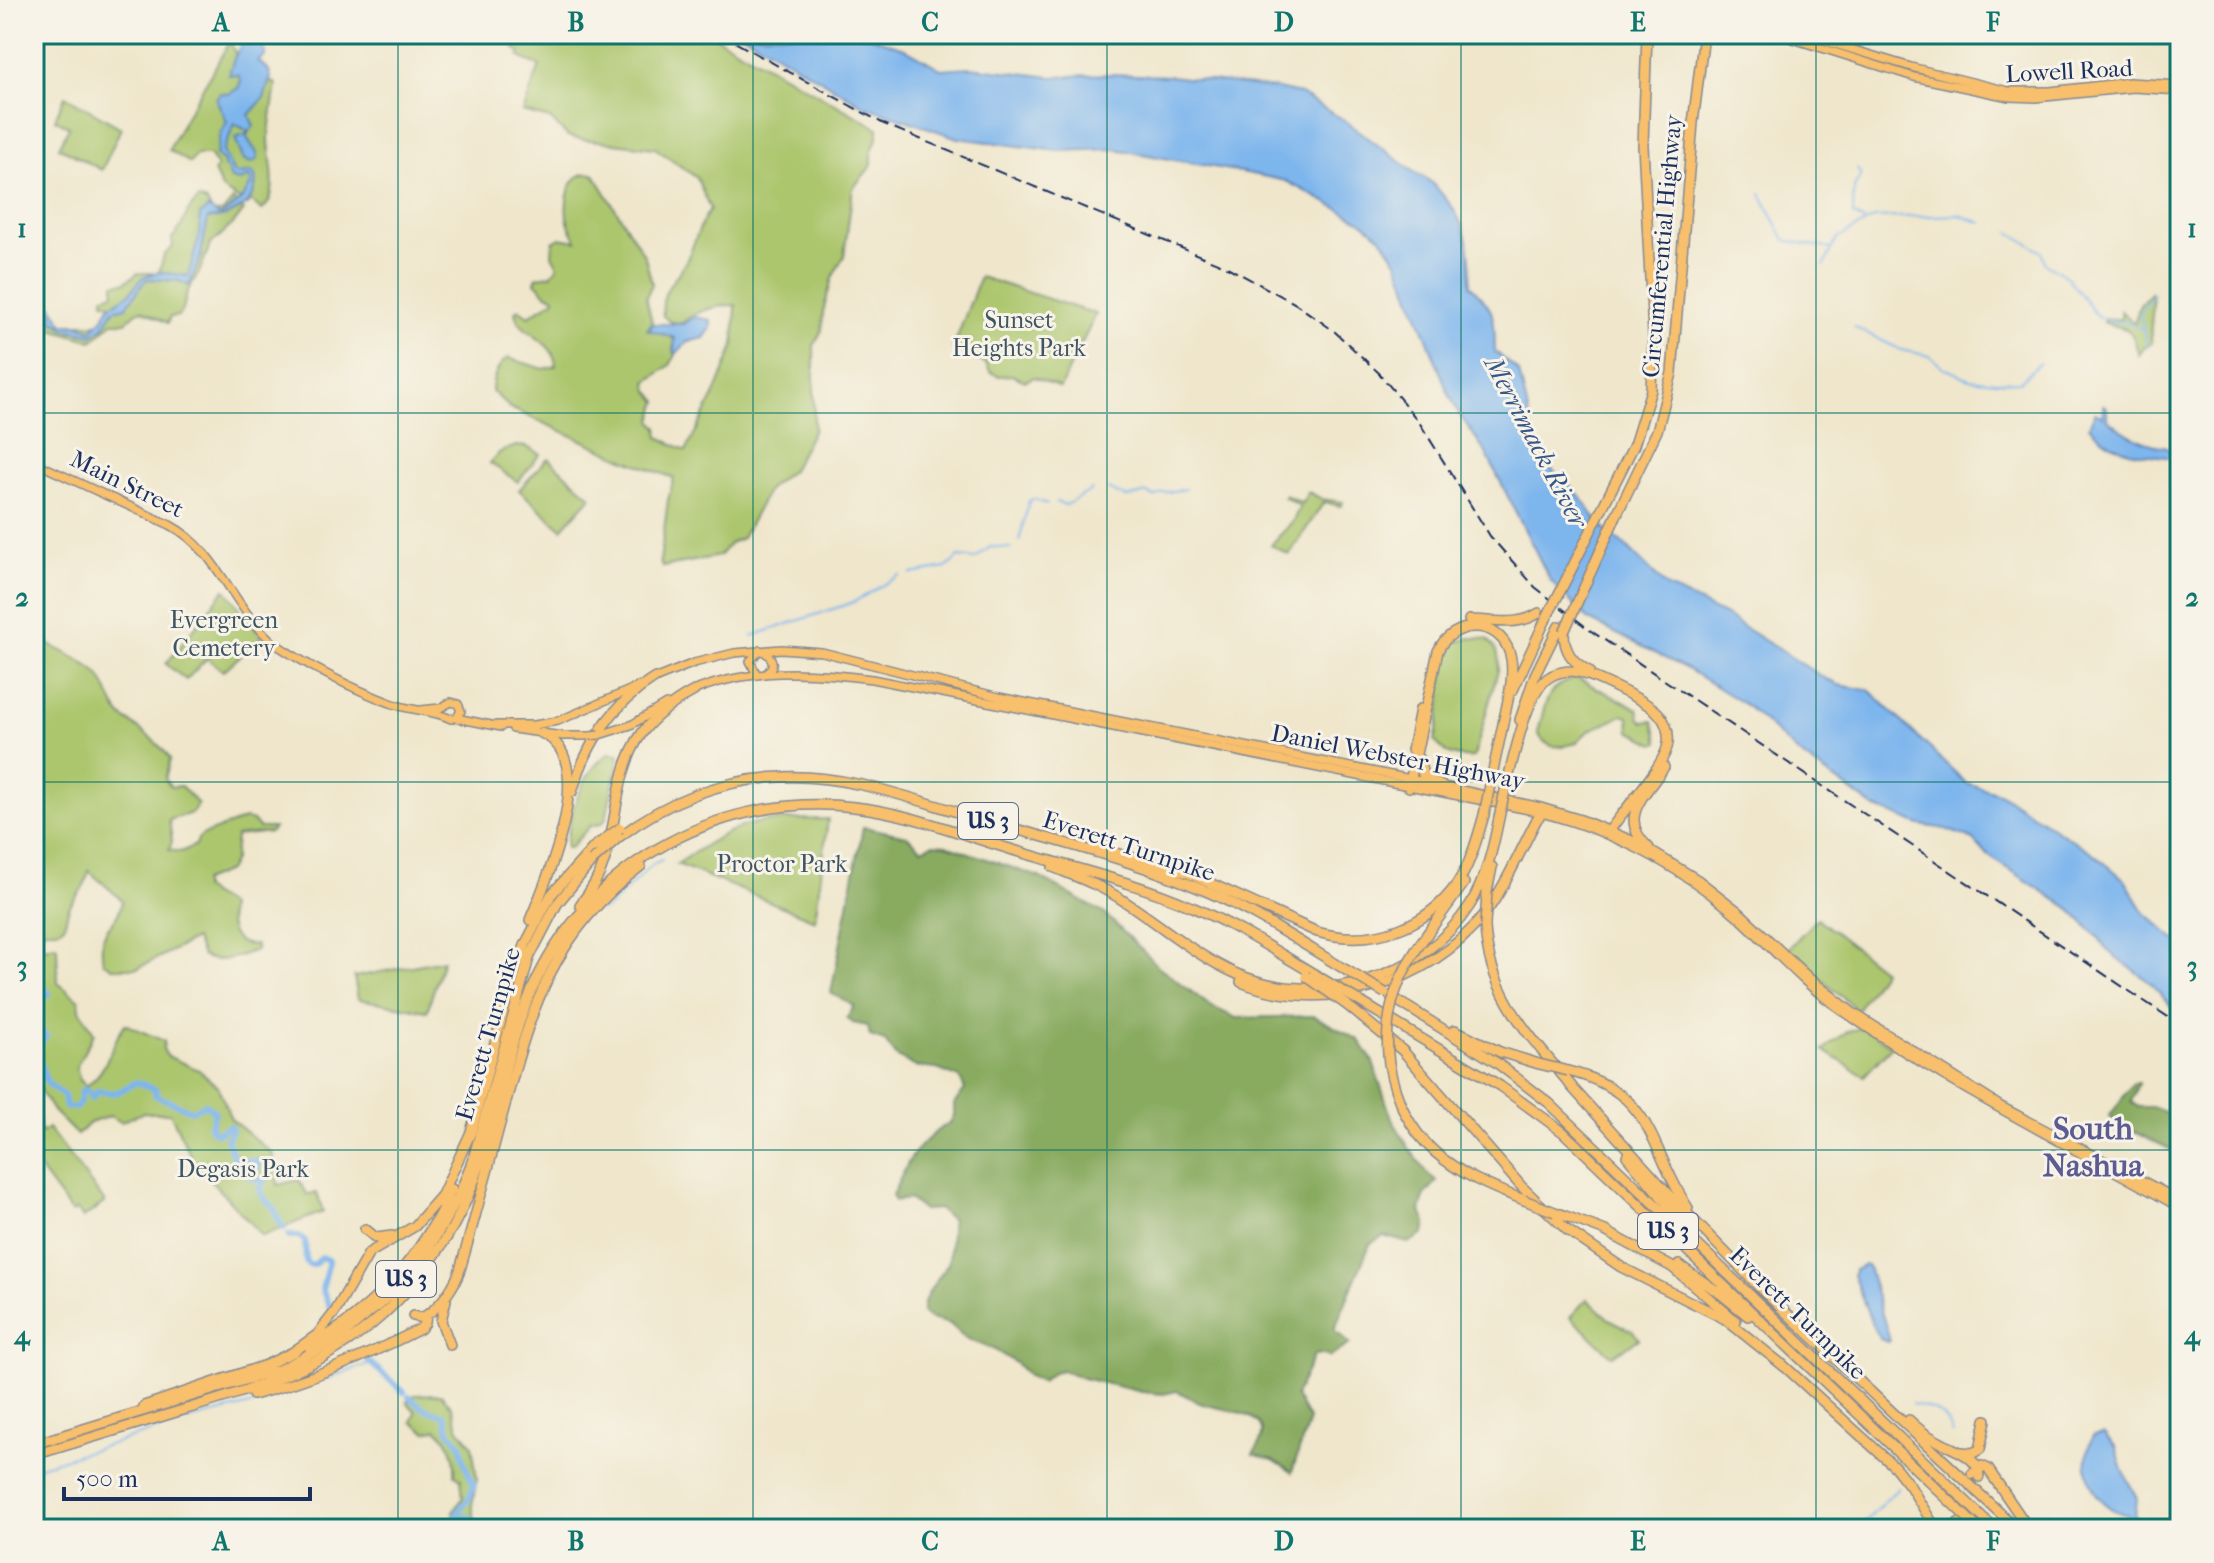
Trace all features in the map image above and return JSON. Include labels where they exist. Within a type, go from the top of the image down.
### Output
[{"type":"highway","name":"Circumferential Highway","points":[[1542,617],[1570,572],[1639,434],[1652,378],[1653,335],[1643,157],[1645,34]]},
{"type":"highway","points":[[1699,75],[1704,34]]},
{"type":"highway","points":[[1699,75],[1713,34]]},
{"type":"highway","name":"Circumferential Highway","points":[[1499,818],[1529,691],[1652,442],[1670,385],[1677,337],[1699,75]]},
{"type":"highway","points":[[1502,729],[1517,679],[1542,617]]},
{"type":"highway","points":[[1407,783],[1431,652],[1439,636],[1450,627],[1466,621],[1513,622],[1542,617]]},
{"type":"highway","points":[[1407,783],[1440,647],[1453,632],[1462,628],[1477,626],[1498,636],[1507,647],[1511,672],[1502,729],[1470,871],[1456,897],[1409,959],[1394,992],[1388,1021],[1389,1064],[1404,1110],[1432,1149],[1470,1178],[1655,1252],[1710,1285],[1826,1382]]},
{"type":"highway","points":[[1561,629],[1568,652],[1578,665],[1648,699],[1663,710],[1671,725],[1674,739],[1671,754],[1633,818],[1634,832],[1649,848]]},
{"type":"highway","points":[[1506,786],[1539,687],[1549,677],[1560,673],[1580,673],[1650,706],[1667,730],[1668,747],[1663,759],[1611,832]]},
{"type":"highway","points":[[499,1028],[514,964],[552,863],[580,766],[597,732],[621,704],[655,678]]},
{"type":"highway","points":[[544,964],[601,870],[625,767],[635,744],[658,715],[694,691]]},
{"type":"highway","points":[[1423,725],[1420,767],[1428,779],[1443,787]]},
{"type":"highway","points":[[541,733],[556,742],[564,758],[569,784],[565,817]]},
{"type":"highway","points":[[1611,832],[1665,765]]},
{"type":"highway","name":"Everett Turnpike","points":[[34,1443],[276,1371],[329,1344],[363,1320],[390,1296],[428,1250],[455,1203],[473,1159],[529,958],[560,899],[592,861],[639,816],[730,783],[798,777],[856,783],[1148,869],[1199,888],[1257,917],[1492,1060],[1535,1092],[1995,1529]]},
{"type":"highway","name":"Everett Turnpike","points":[[34,1455],[270,1383],[319,1361],[374,1323],[419,1277],[450,1233],[481,1162],[521,1019],[544,964],[582,911],[635,862],[697,828],[754,810],[813,804],[866,808],[907,817],[1163,895],[1239,929],[1310,975],[1359,1001],[1505,1090],[1558,1129],[1975,1526]]},
{"type":"highway","points":[[450,1345],[442,1329],[441,1315],[456,1280],[524,1037],[538,996],[561,953],[598,904],[642,865],[699,832],[754,810]]},
{"type":"highway","points":[[1163,928],[1218,970],[1260,989],[1311,996],[1367,989],[1426,963],[1475,925],[1497,895],[1542,813]]},
{"type":"highway","points":[[988,821],[1159,864],[1204,880],[1311,930],[1357,938],[1403,928],[1424,917],[1442,902],[1457,884],[1468,863],[1484,815]]},
{"type":"highway","points":[[1499,818],[1485,926],[1492,970],[1508,1007],[1663,1200],[1743,1288]]},
{"type":"highway","points":[[1020,852],[1104,889],[1217,964],[1262,982],[1315,989],[1368,980],[1401,967],[1421,954],[1460,918],[1484,876],[1499,818]]},
{"type":"highway","points":[[34,1443],[262,1367],[303,1350],[340,1328],[401,1272],[425,1241],[457,1178],[517,965],[536,921],[562,881],[594,847],[620,832]]},
{"type":"highway","points":[[1310,975],[1403,1051],[1521,1186],[1567,1230],[1621,1267],[1721,1317],[1785,1367]]},
{"type":"highway","points":[[1385,993],[1494,1050],[1568,1071],[1607,1085],[1622,1095],[1639,1112],[1684,1201],[1713,1239]]},
{"type":"highway","points":[[1570,1085],[1762,1290],[2017,1529]]},
{"type":"highway","points":[[262,1367],[290,1354],[314,1337],[335,1312],[369,1253],[420,1222],[447,1187],[471,1132]]},
{"type":"highway","points":[[365,1229],[373,1237],[383,1238],[403,1232],[420,1222]]},
{"type":"highway","points":[[1605,1231],[1652,1254],[1684,1276],[1891,1463],[1908,1483],[1934,1529]]},
{"type":"highway","points":[[179,1411],[270,1391],[328,1370],[418,1330],[456,1280]]},
{"type":"highway","points":[[413,1316],[426,1316]]},
{"type":"highway","points":[[1827,1351],[1921,1430],[1969,1457],[1976,1473],[1983,1466],[1988,1469],[2029,1529]]},
{"type":"highway","points":[[1957,1450],[1970,1453],[1980,1449],[1986,1420]]},
{"type":"main road","name":"Lowell Road","points":[[1777,34],[1914,77],[2009,97],[2036,98],[2133,88],[2180,91]]},
{"type":"main road","name":"Lowell Road","points":[[1801,34],[1911,67],[2008,91],[2050,91],[2129,82],[2180,85]]},
{"type":"main road","name":"Main Street","points":[[34,462],[187,535],[208,556],[257,625],[280,646],[331,677],[395,705],[450,719],[458,714]]},
{"type":"main road","name":"Daniel Webster Highway","points":[[516,727],[542,725],[570,717],[655,678],[705,660],[760,650],[792,649],[834,654],[1011,700],[1407,783],[1611,832],[1713,897],[1811,986],[1848,1015],[1984,1102],[2180,1208]]},
{"type":"main road","points":[[760,650],[770,655],[773,661],[771,668],[761,675],[750,661],[760,650]]},
{"type":"main road","name":"Daniel Webster Highway","points":[[516,727],[541,733],[595,736],[631,725],[694,691],[722,680],[761,675],[824,674],[893,682],[1547,808],[1649,848],[1724,898],[1828,994],[1853,1012],[2009,1110],[2180,1200]]},
{"type":"main road","points":[[445,716],[445,706],[454,703],[458,714],[476,721],[516,727]]},
{"type":"main road","name":"Main Street","points":[[421,710],[445,706]]},
{"type":"green space","points":[[521,34],[710,34],[878,128],[872,165],[853,188],[844,256],[832,278],[823,312],[822,330],[814,345],[814,429],[792,470],[769,488],[742,538],[730,543],[719,556],[662,567],[660,561],[668,500],[674,478],[510,408],[492,391],[496,373],[508,358],[544,369],[556,366],[550,349],[523,326],[515,312],[518,309],[529,316],[554,300],[555,297],[546,294],[535,282],[537,277],[551,275],[558,266],[552,255],[553,242],[560,238],[577,241],[568,220],[567,202],[574,180],[586,174],[594,174],[645,257],[652,284],[646,297],[652,322],[647,330],[670,336],[675,341],[673,349],[676,355],[670,365],[647,382],[649,391],[658,401],[652,421],[658,427],[659,437],[686,451],[715,394],[734,346],[736,305],[707,310],[682,323],[671,322],[663,316],[667,290],[684,265],[710,209],[697,178],[655,148],[574,138],[550,119],[523,112],[540,66],[519,57],[521,52],[515,49]]},
{"type":"green space","points":[[230,41],[242,70],[276,84],[269,136],[273,185],[268,203],[262,210],[251,201],[247,205],[222,189],[214,172],[217,167],[209,155],[196,155],[190,163],[169,150]]},
{"type":"green space","points":[[65,96],[121,128],[102,170],[59,147],[69,127],[55,119]]},
{"type":"green space","points":[[199,199],[207,202],[212,214],[223,212],[233,200],[244,210],[210,245],[178,316],[170,317],[168,323],[142,310],[126,322],[112,322],[92,341],[34,324],[34,314],[47,304],[64,324],[99,324],[111,306],[104,302],[104,296],[114,293],[114,284],[125,282],[138,273],[159,273],[164,255],[173,247],[172,238]]},
{"type":"green space","name":"Sunset Heights Park","points":[[980,277],[1096,314],[1060,388],[1034,377],[1025,381],[1012,375],[999,376],[990,372],[986,364],[953,348]]},
{"type":"green space","points":[[2151,293],[2152,343],[2139,355],[2128,330],[2103,322],[2105,319],[2121,319],[2121,311],[2134,323],[2140,305]]},
{"type":"green space","points":[[516,446],[527,447],[540,454],[518,482],[490,463],[500,452]]},
{"type":"green space","points":[[548,458],[591,497],[562,529],[519,490]]},
{"type":"green space","points":[[1308,492],[1322,499],[1343,502],[1341,506],[1324,502],[1289,555],[1271,545],[1293,521],[1300,506],[1284,497],[1302,503]]},
{"type":"green space","name":"Evergreen Cemetery","points":[[225,589],[262,637],[223,671],[207,658],[186,680],[166,664]]},
{"type":"green space","name":"Degasis Park","points":[[34,636],[78,659],[99,675],[120,714],[155,742],[170,759],[165,780],[171,787],[181,786],[198,804],[192,813],[169,820],[172,841],[169,850],[181,852],[196,845],[202,835],[245,819],[253,821],[259,828],[274,828],[271,832],[236,836],[234,860],[228,871],[203,881],[203,889],[229,906],[234,937],[244,944],[256,945],[256,950],[229,959],[216,960],[202,956],[195,939],[138,968],[112,968],[103,962],[103,940],[122,900],[89,871],[84,886],[69,907],[64,926],[57,930],[44,930],[40,937],[45,948],[57,947],[58,983],[79,1000],[80,1010],[94,1033],[76,1067],[80,1080],[86,1086],[100,1072],[125,1024],[164,1041],[163,1049],[167,1056],[199,1070],[218,1087],[231,1119],[273,1154],[278,1185],[299,1180],[307,1194],[317,1193],[323,1212],[262,1236],[194,1162],[170,1113],[142,1113],[121,1122],[110,1116],[90,1123],[77,1135],[53,1111],[34,1081]]},
{"type":"green space","points":[[1469,638],[1487,639],[1494,646],[1499,665],[1474,757],[1462,757],[1448,753],[1435,741],[1449,655],[1454,643]]},
{"type":"green space","points":[[1577,678],[1638,709],[1640,719],[1653,721],[1659,742],[1655,744],[1630,731],[1629,717],[1622,715],[1587,732],[1577,743],[1560,746],[1546,743],[1538,733],[1548,698],[1558,686]]},
{"type":"green space","points":[[609,753],[618,754],[619,757],[606,818],[601,824],[590,826],[570,848],[566,848],[578,795],[599,761]]},
{"type":"green space","name":"Proctor Park","points":[[828,819],[815,920],[677,864],[706,844],[738,828],[783,820]]},
{"type":"green space","points":[[863,827],[907,836],[922,849],[933,844],[946,845],[1039,877],[1105,914],[1158,966],[1210,1006],[1236,1018],[1314,1016],[1359,1040],[1372,1060],[1392,1119],[1409,1148],[1437,1181],[1425,1195],[1420,1210],[1426,1223],[1424,1234],[1408,1243],[1383,1236],[1370,1244],[1334,1330],[1350,1344],[1330,1357],[1314,1355],[1295,1396],[1309,1420],[1292,1472],[1273,1460],[1253,1454],[1261,1440],[1262,1429],[1257,1421],[1248,1416],[1200,1403],[1177,1391],[1163,1394],[1142,1392],[1062,1370],[1053,1372],[1041,1382],[1028,1376],[1017,1364],[995,1350],[965,1338],[950,1324],[931,1319],[923,1313],[928,1294],[948,1263],[952,1220],[939,1209],[923,1210],[909,1199],[895,1201],[892,1195],[920,1146],[950,1123],[954,1104],[965,1089],[960,1078],[937,1069],[916,1067],[897,1057],[885,1041],[870,1036],[868,1026],[853,1023],[847,1018],[854,1006],[831,993]]},
{"type":"green space","points":[[1817,918],[1883,970],[1857,1010],[1787,950]]},
{"type":"green space","points":[[443,960],[427,1011],[358,999],[354,977]]},
{"type":"green space","points":[[1863,1027],[1892,1046],[1864,1076],[1823,1050],[1847,1032]]},
{"type":"green space","points":[[2133,1083],[2138,1083],[2131,1102],[2138,1107],[2152,1107],[2180,1118],[2180,1154],[2109,1117]]},
{"type":"green space","points":[[34,1109],[41,1133],[48,1128],[105,1202],[83,1218],[77,1209],[72,1213],[34,1162]]},
{"type":"green space","points":[[1587,1299],[1609,1319],[1633,1331],[1639,1339],[1612,1356],[1570,1317]]},
{"type":"green space","points":[[441,1394],[452,1407],[459,1429],[472,1445],[477,1479],[472,1505],[477,1529],[463,1529],[467,1518],[454,1517],[453,1511],[463,1498],[461,1479],[455,1475],[455,1462],[446,1439],[437,1429],[426,1432],[412,1422],[416,1412],[407,1402],[414,1395]]},
{"type":"water","points":[[249,34],[264,38],[265,56],[258,61],[268,69],[271,77],[264,98],[249,115],[254,126],[246,136],[258,159],[251,163],[243,159],[235,138],[248,131],[235,124],[223,151],[234,173],[252,172],[255,175],[253,194],[235,212],[226,216],[208,219],[201,257],[189,286],[179,281],[147,279],[126,307],[114,310],[103,327],[92,335],[65,329],[51,322],[53,313],[50,310],[44,310],[40,318],[34,319],[34,314],[50,302],[63,324],[80,325],[91,330],[110,306],[129,294],[143,277],[158,272],[188,276],[199,237],[200,215],[208,208],[220,216],[246,194],[251,183],[250,177],[240,181],[231,179],[224,162],[216,155],[220,133],[227,122],[216,99],[220,93],[229,94],[238,88],[241,81],[238,75],[229,75],[236,55]]},
{"type":"water","points":[[743,34],[863,34],[904,48],[941,69],[971,67],[1051,77],[1109,74],[1170,76],[1277,89],[1300,94],[1344,120],[1430,182],[1457,215],[1469,247],[1470,285],[1492,314],[1495,351],[1519,372],[1536,446],[1543,461],[1579,495],[1601,526],[1667,587],[1726,616],[1824,678],[1838,685],[1869,690],[1966,783],[1999,793],[2093,853],[2125,880],[2145,913],[2180,944],[2180,1017],[2153,985],[2107,950],[2070,909],[1986,854],[1974,840],[1946,829],[1920,825],[1874,807],[1799,754],[1747,706],[1689,670],[1587,619],[1550,580],[1485,451],[1448,392],[1397,261],[1381,237],[1360,220],[1286,181],[1257,175],[1115,149],[1058,151],[958,138],[865,106]]},
{"type":"water","points":[[695,317],[711,320],[711,328],[704,338],[687,342],[676,354],[675,338],[649,330],[652,324],[683,324]]},
{"type":"water","points":[[2103,405],[2107,407],[2107,419],[2143,441],[2167,447],[2173,458],[2128,451],[2108,442],[2089,426],[2095,412],[2103,416]]},
{"type":"water","points":[[1865,1265],[1890,1341],[1887,1342],[1880,1339],[1875,1331],[1853,1275],[1854,1270]]},
{"type":"water","points":[[2104,1434],[2116,1447],[2137,1499],[2135,1515],[2142,1529],[2136,1528],[2128,1515],[2106,1504],[2091,1484],[2088,1448],[2093,1436]]},
{"type":"waterway","points":[[1857,169],[1861,175],[1854,188],[1853,215],[1864,221]]},
{"type":"waterway","points":[[1761,194],[1785,240],[1831,249]]},
{"type":"waterway","points":[[1824,266],[1837,239],[1874,218],[1959,215],[1982,223]]},
{"type":"waterway","points":[[2010,232],[2041,251],[2045,263],[2067,277],[2097,316],[2111,322],[2126,322],[2144,330]]},
{"type":"waterway","points":[[2148,347],[2140,314],[2154,294]]},
{"type":"waterway","points":[[1854,327],[1901,350],[1930,356],[1944,368],[1970,379],[2020,381],[2040,363]]},
{"type":"waterway","points":[[1108,489],[1127,498],[1147,493],[1155,497],[1185,489]]},
{"type":"waterway","points":[[1056,502],[1066,505],[1092,490]]},
{"type":"waterway","points":[[1019,541],[1029,501],[1033,499],[1047,504]]},
{"type":"waterway","points":[[911,574],[946,568],[959,557],[975,559],[990,547],[1011,548]]},
{"type":"waterway","points":[[752,636],[854,602],[900,575]]},
{"type":"waterway","points":[[34,843],[38,853],[34,854]]},
{"type":"waterway","points":[[599,911],[609,907],[653,864],[662,860]]},
{"type":"waterway","points":[[34,980],[40,982],[49,994],[34,992]]},
{"type":"waterway","points":[[34,1007],[41,1012],[34,1019]]},
{"type":"waterway","points":[[34,1028],[46,1036],[41,1043],[34,1038]]},
{"type":"waterway","points":[[34,1061],[39,1059],[46,1080],[64,1096],[66,1107],[76,1108],[82,1090],[87,1090],[92,1099],[97,1091],[116,1093],[137,1082],[156,1090],[155,1095],[191,1110],[205,1104],[215,1112],[210,1126],[214,1132],[218,1133],[229,1126],[232,1129],[227,1140],[235,1161],[257,1161],[258,1168],[252,1173],[252,1178],[265,1181],[259,1189],[274,1207],[284,1228]]},
{"type":"waterway","points":[[289,1236],[299,1236],[305,1241],[306,1262],[309,1265],[314,1265],[322,1257],[329,1261],[322,1289],[330,1307]]},
{"type":"waterway","points":[[368,1361],[404,1392]]},
{"type":"waterway","points":[[34,1468],[192,1419],[251,1405],[369,1364]]},
{"type":"waterway","points":[[409,1397],[425,1409],[445,1416],[449,1431],[461,1445],[464,1463],[474,1485],[468,1500],[456,1514],[469,1517],[472,1522],[470,1529]]},
{"type":"waterway","points":[[1912,1404],[1938,1412],[1953,1434]]},
{"type":"waterway","points":[[1858,1529],[1898,1488]]},
{"type":"railway","points":[[720,34],[884,124],[1227,267],[1296,304],[1334,331],[1379,373],[1419,422],[1490,536],[1535,587],[1591,631],[2180,1025]]},
{"type":"district","name":"South Nashua","points":[[2093,1146]]},
{"type":"water label","name":"Merrimack River","points":[[1536,442]]}]
